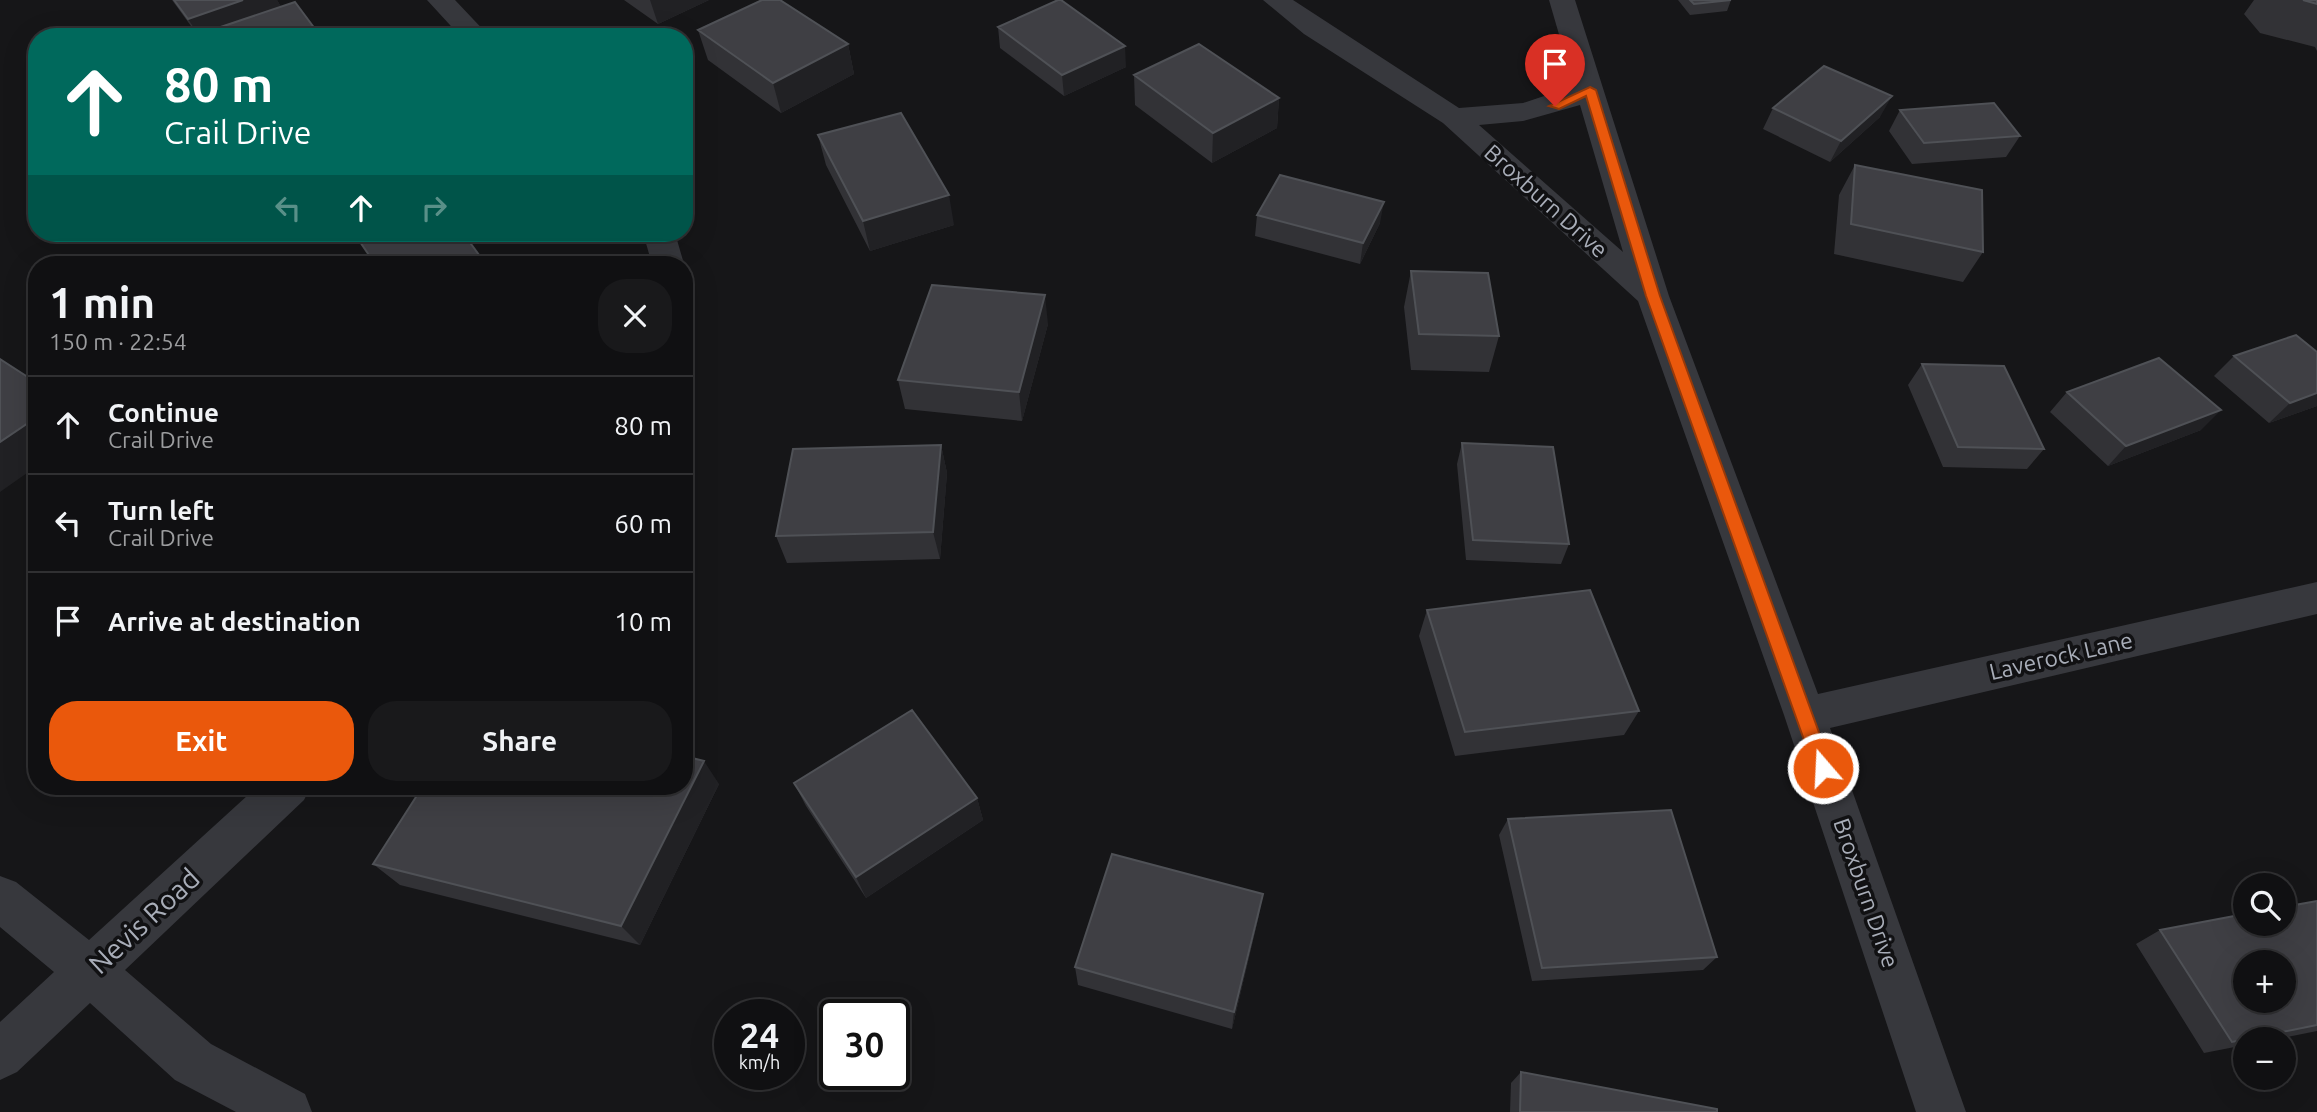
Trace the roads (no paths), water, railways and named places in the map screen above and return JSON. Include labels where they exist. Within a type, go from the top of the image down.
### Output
[{"type":"street","points":[[440,0],[468,28]]},
{"type":"street","name":"Broxburn Drive","points":[[1276,0],[1314,28],[1452,117],[1653,296],[1805,715],[1941,1112]]},
{"type":"street","points":[[1562,0],[1653,296]]},
{"type":"street","points":[[1452,117],[1512,116],[1555,106],[1590,90]]},
{"type":"street","name":"Laverock Lane","points":[[1805,715],[2317,598]]},
{"type":"street","name":"Nevis Road","points":[[0,1055],[279,795]]},
{"type":"street","points":[[0,898],[90,971],[193,1062],[287,1112]]}]
